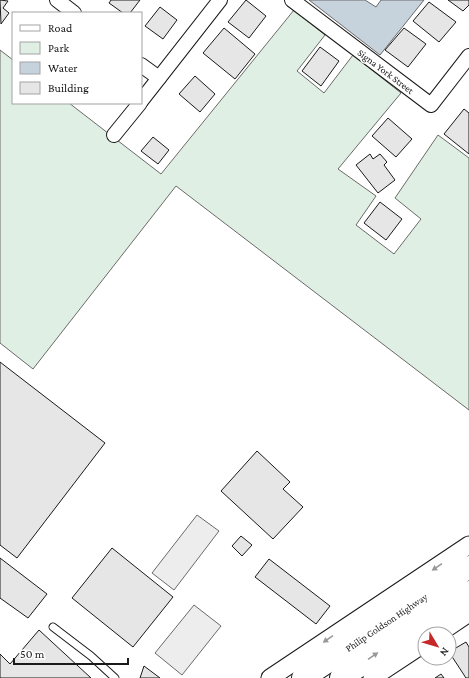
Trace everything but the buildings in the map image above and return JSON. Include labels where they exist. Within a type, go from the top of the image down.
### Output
[{"type":"main road","name":"Philip Goldson Highway","points":[[302,678],[469,567]]},
{"type":"main road","points":[[341,678],[469,592]]},
{"type":"street","points":[[57,0],[73,12]]},
{"type":"street","points":[[142,99],[220,0]]},
{"type":"street","name":"Signa York Street","points":[[292,0],[431,105],[469,56]]},
{"type":"street","points":[[142,65],[159,78]]},
{"type":"street","points":[[114,136],[138,104]]},
{"type":"street","points":[[270,678],[469,545]]},
{"type":"street","points":[[450,626],[469,613]]},
{"type":"street","points":[[372,678],[417,648]]},
{"type":"lane","points":[[53,627],[91,656],[115,678]]},
{"type":"green space","points":[[294,10],[325,35],[297,71],[324,93],[353,55],[401,93],[338,169],[376,196],[356,225],[394,254],[421,219],[395,198],[438,135],[469,158],[469,410],[176,186],[33,369],[0,343],[0,50],[12,59],[12,104],[70,104],[161,174]]},
{"type":"shaded area","points":[[197,515],[219,531],[174,590],[152,573]]},
{"type":"shaded area","points":[[194,605],[221,626],[182,675],[155,653]]},
{"type":"water","points":[[309,0],[365,0],[376,7],[381,0],[424,0],[380,55]]}]
